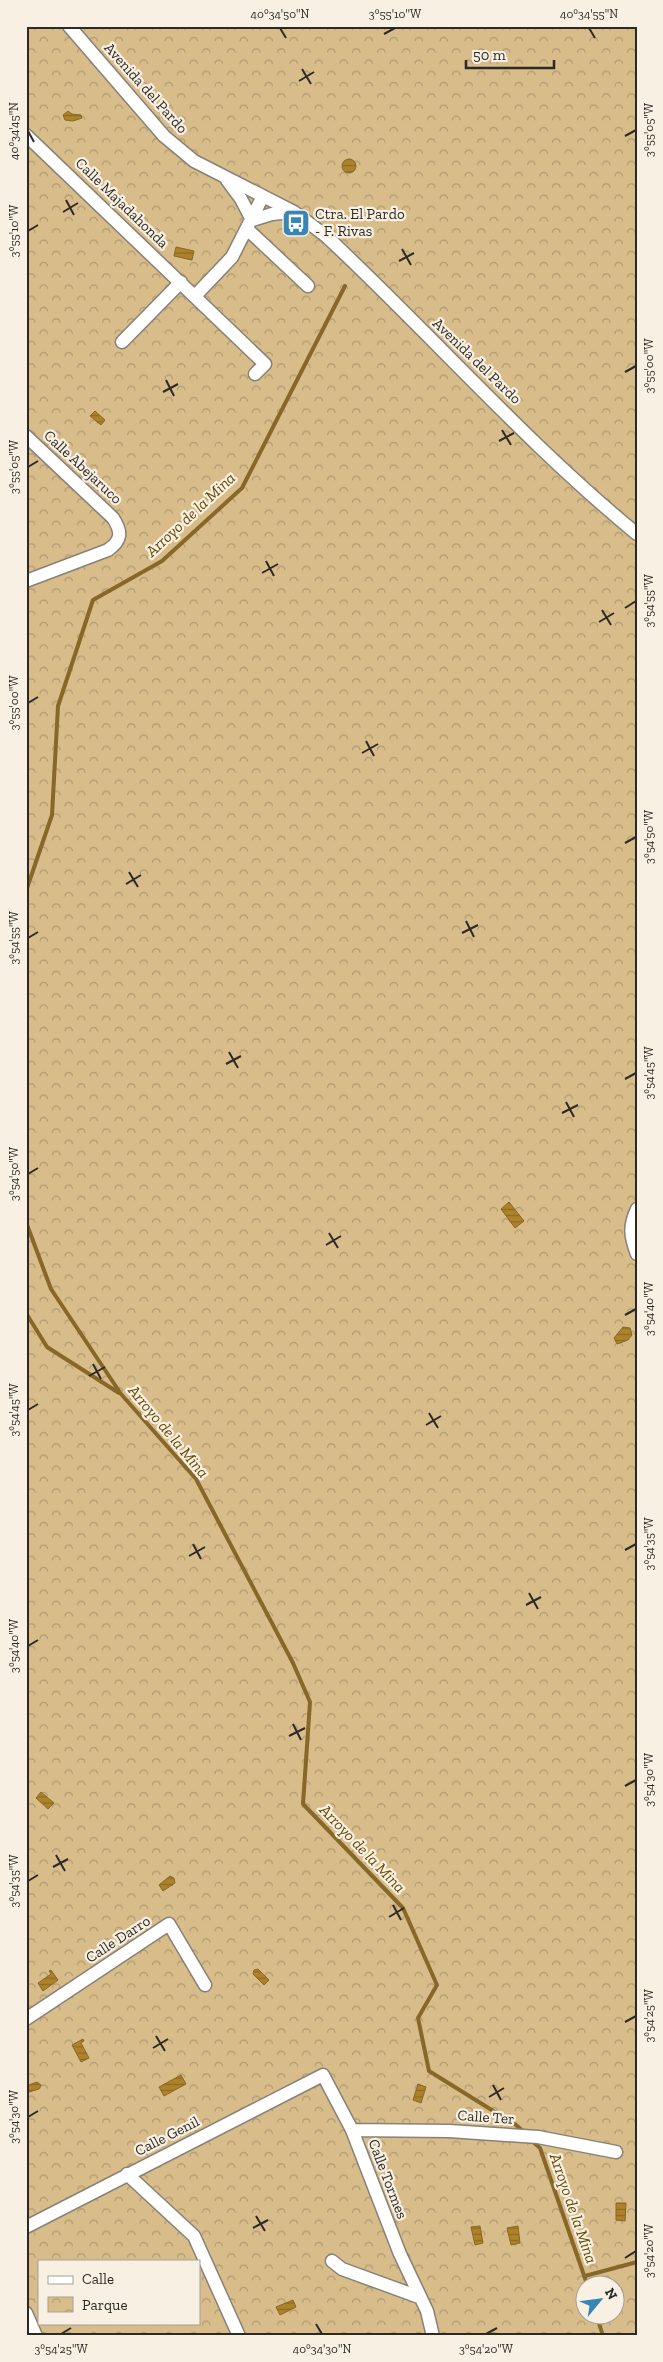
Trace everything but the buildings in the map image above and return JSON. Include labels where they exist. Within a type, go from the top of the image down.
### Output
[{"type":"street","name":"Avenida del Pardo","points":[[70,27],[164,136],[194,161],[227,180],[294,212],[326,236],[362,269],[538,444],[608,510],[637,534]]},
{"type":"street","name":"Calle Majadahonda","points":[[26,135],[265,364],[255,374]]},
{"type":"street","name":"Avenida del Pardo","points":[[227,180],[241,199],[250,225],[308,286]]},
{"type":"street","points":[[194,296],[232,257],[250,225],[263,196]]},
{"type":"street","points":[[250,225],[272,214],[294,212]]},
{"type":"street","points":[[122,342],[181,282]]},
{"type":"street","name":"Calle Abejaruco","points":[[26,436],[113,518],[119,527],[121,537],[116,545],[108,550],[26,581]]},
{"type":"street","points":[[637,1209],[630,1223],[630,1238],[637,1254]]},
{"type":"street","name":"Calle Darro","points":[[26,2019],[169,1924],[204,1985]]},
{"type":"street","name":"Calle Tormes","points":[[323,2075],[352,2130],[400,2254],[427,2311],[433,2336]]},
{"type":"street","name":"Calle Genil","points":[[26,2226],[323,2075]]},
{"type":"street","name":"Calle Ter","points":[[352,2130],[450,2131],[538,2137],[616,2152]]},
{"type":"street","points":[[127,2174],[194,2236],[239,2336]]},
{"type":"street","points":[[332,2261],[342,2269],[419,2297]]},
{"type":"street","points":[[26,2313],[36,2336]]},
{"type":"green space","points":[[26,26],[637,26],[637,2336],[26,2336]]},
{"type":"shaded area","points":[[68,111],[72,114],[81,115],[82,118],[73,121],[65,120],[63,115]]},
{"type":"shaded area","points":[[349,159],[354,161],[356,166],[354,171],[349,173],[344,171],[342,166],[344,161]]},
{"type":"shaded area","points":[[176,247],[194,251],[192,260],[174,256]]},
{"type":"shaded area","points":[[95,411],[105,420],[101,425],[90,416]]},
{"type":"shaded area","points":[[509,1202],[524,1221],[515,1228],[501,1209]]},
{"type":"shaded area","points":[[623,1327],[630,1328],[632,1335],[628,1340],[617,1344],[614,1338]]},
{"type":"shaded area","points":[[41,1792],[54,1803],[48,1809],[36,1798]]},
{"type":"shaded area","points":[[170,1876],[174,1878],[175,1883],[163,1891],[159,1885]]},
{"type":"shaded area","points":[[258,1969],[269,1980],[264,1985],[253,1974],[254,1970]]},
{"type":"shaded area","points":[[51,1970],[58,1980],[43,1991],[38,1983],[51,1974],[49,1971]]},
{"type":"shaded area","points":[[83,2039],[84,2041],[81,2043],[89,2058],[81,2062],[72,2045]]},
{"type":"shaded area","points":[[181,2075],[186,2084],[164,2096],[159,2087]]},
{"type":"shaded area","points":[[37,2082],[41,2085],[39,2089],[26,2093],[26,2086]]},
{"type":"shaded area","points":[[418,2084],[426,2087],[421,2103],[413,2100]]},
{"type":"shaded area","points":[[616,2203],[626,2203],[625,2221],[616,2220]]},
{"type":"shaded area","points":[[480,2226],[483,2243],[475,2245],[471,2227]]},
{"type":"shaded area","points":[[518,2226],[520,2243],[511,2245],[507,2228]]},
{"type":"shaded area","points":[[293,2300],[296,2307],[280,2315],[276,2307]]},
{"type":"waterway","name":"Arroyo de la Mina","points":[[26,891],[52,815],[58,706],[93,600],[162,561],[242,488],[345,286]]},
{"type":"waterway","name":"Arroyo de la Mina","points":[[26,1222],[51,1289],[121,1394],[196,1479],[293,1663],[310,1702],[303,1804],[403,1908],[437,1985],[418,2018],[429,2071],[516,2125],[524,2132]]},
{"type":"waterway","points":[[26,1313],[47,1347],[119,1393]]},
{"type":"waterway","name":"Arroyo de la Mina","points":[[532,2141],[540,2148],[584,2274]]},
{"type":"waterway","points":[[592,2274],[637,2262]]},
{"type":"waterway","name":"Arroyo de la Mina","points":[[599,2324],[603,2336]]},
{"type":"place","name":"Ctra. El Pardo - F. Rivas","points":[[296,223]]}]
